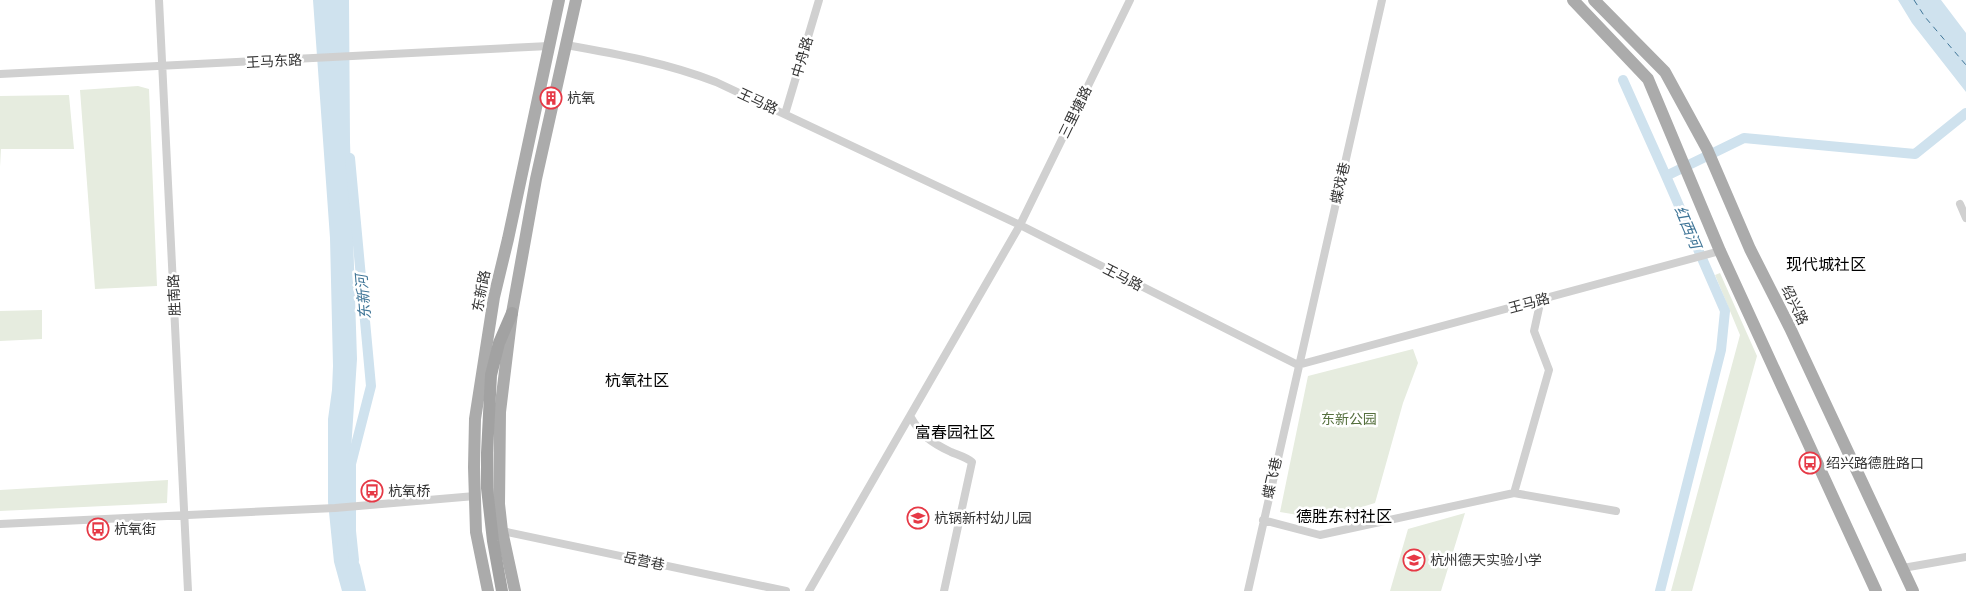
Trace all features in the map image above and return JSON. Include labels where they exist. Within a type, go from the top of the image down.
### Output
[{"type":"highway","points":[[502,591],[493,541],[487,453],[491,376],[499,343],[512,312]]},
{"type":"main road","name":"东新路","points":[[488,591],[476,532],[474,467],[476,419],[494,297],[559,0]]},
{"type":"main road","points":[[515,591],[502,531],[499,504],[500,412],[512,312],[536,179],[576,0]]},
{"type":"main road","points":[[1573,0],[1648,80],[1720,251],[1876,591]]},
{"type":"main road","name":"绍兴路","points":[[1594,0],[1665,72],[1710,154],[1750,249],[1790,328],[1913,591]]},
{"type":"street","name":"胜南路","points":[[159,0],[188,591]]},
{"type":"street","name":"中舟路","points":[[785,114],[820,0]]},
{"type":"street","name":"三里塘路","points":[[809,591],[1020,225],[1130,0]]},
{"type":"street","name":"蝶戏巷","points":[[1298,365],[1382,0]]},
{"type":"street","name":"王马路","points":[[566,45],[640,58],[696,74],[1020,225],[1298,365],[1720,251]]},
{"type":"street","name":"王马东路","points":[[0,74],[548,46]]},
{"type":"street","points":[[1960,204],[1966,218]]},
{"type":"street","points":[[1514,494],[1549,370],[1534,331],[1541,300]]},
{"type":"street","name":"蝶飞巷","points":[[1248,591],[1298,365]]},
{"type":"street","points":[[910,416],[919,431],[932,442],[972,462],[944,591]]},
{"type":"street","points":[[1263,520],[1320,535],[1514,494],[1616,511]]},
{"type":"street","points":[[0,524],[335,508],[475,496]]},
{"type":"street","name":"岳营巷","points":[[502,531],[786,591]]},
{"type":"street","points":[[1903,568],[1966,557]]},
{"type":"green space","points":[[138,86],[149,89],[157,286],[95,289],[80,90]]},
{"type":"green space","points":[[69,95],[74,149],[1,149],[0,167],[0,96]]},
{"type":"green space","points":[[1720,273],[1757,356],[1692,591],[1671,591],[1740,335],[1715,275]]},
{"type":"green space","points":[[42,310],[42,339],[0,341],[0,311]]},
{"type":"green space","name":"东新公园","points":[[1413,349],[1418,363],[1403,403],[1375,503],[1322,519],[1280,512],[1308,376]]},
{"type":"green space","points":[[168,480],[167,503],[0,511],[0,490]]},
{"type":"green space","points":[[1465,513],[1441,591],[1390,591],[1408,529]]},
{"type":"water","points":[[313,0],[349,0],[350,142],[357,359],[349,481],[346,496],[348,540],[360,565],[366,591],[342,591],[334,562],[328,502],[328,419],[333,366],[330,238]]},
{"type":"water","points":[[1898,0],[1941,0],[1966,33],[1966,92],[1912,23]]},
{"type":"waterway","points":[[1623,80],[1666,176]]},
{"type":"waterway","name":"红西河","points":[[1660,591],[1721,350],[1725,311],[1666,176],[1744,138],[1915,154],[1966,113]]},
{"type":"waterway","name":"东新河","points":[[350,158],[371,386],[351,464],[351,531],[354,560]]},
{"type":"ferry route","points":[[1914,0],[1925,17],[1966,65]]},
{"type":"place","name":"杭氧","points":[[551,98]]},
{"type":"place","name":"绍兴路德胜路口","points":[[1810,463]]},
{"type":"place","name":"杭氧桥","points":[[372,491]]},
{"type":"place","name":"杭锅新村幼儿园","points":[[918,518]]},
{"type":"place","name":"杭氧街","points":[[98,529]]},
{"type":"place","name":"杭州德天实验小学","points":[[1414,560]]},
{"type":"district","name":"现代城社区","points":[[1826,264]]},
{"type":"district","name":"杭氧社区","points":[[637,380]]},
{"type":"district","name":"富春园社区","points":[[955,432]]},
{"type":"district","name":"德胜东村社区","points":[[1344,516]]}]
